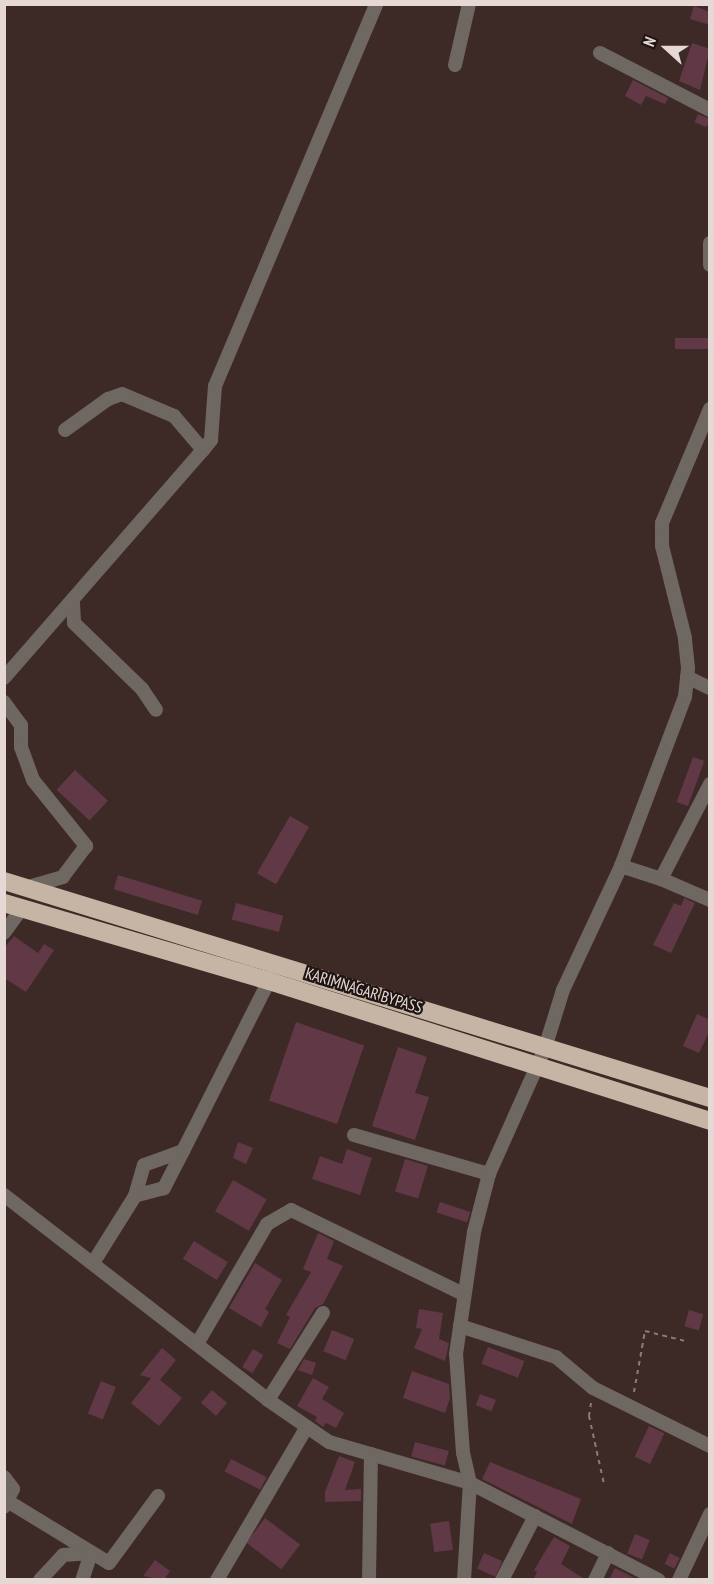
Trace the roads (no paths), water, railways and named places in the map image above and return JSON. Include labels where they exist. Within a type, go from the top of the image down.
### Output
[{"type":"highway","points":[[4,881],[469,1021],[513,1039],[710,1098]]},
{"type":"highway","name":"KARIMNAGAR BYPASS","points":[[13,906],[269,981],[710,1121]]},
{"type":"street","points":[[4,678],[73,603],[211,440],[215,386],[376,4]]},
{"type":"street","points":[[455,65],[469,4]]},
{"type":"street","points":[[600,53],[710,111]]},
{"type":"street","points":[[710,243],[710,265]]},
{"type":"street","points":[[65,429],[108,399],[122,394],[174,416],[203,450]]},
{"type":"street","points":[[464,1580],[470,1483],[463,1453],[456,1353],[464,1294],[489,1174],[545,1048],[563,990],[621,866],[669,746],[687,677],[685,638],[662,546],[662,523],[710,409]]},
{"type":"street","points":[[73,603],[74,623],[142,689],[156,710]]},
{"type":"street","points":[[687,677],[710,688]]},
{"type":"street","points":[[4,702],[21,725],[21,747],[33,780],[86,846],[63,877],[28,887]]},
{"type":"street","points":[[661,879],[710,784]]},
{"type":"street","points":[[621,866],[661,879],[710,900]]},
{"type":"street","points":[[4,933],[13,906]]},
{"type":"street","points":[[135,1196],[164,1188],[269,981]]},
{"type":"street","points":[[354,1135],[489,1174]]},
{"type":"street","points":[[93,1263],[135,1196],[144,1165],[185,1145]]},
{"type":"street","points":[[4,1195],[268,1400],[329,1442],[470,1483],[658,1580]]},
{"type":"street","points":[[196,1344],[267,1224],[291,1210],[464,1294]]},
{"type":"street","points":[[268,1400],[323,1313]]},
{"type":"street","points":[[460,1326],[556,1357],[593,1388],[630,1410],[710,1446]]},
{"type":"street","points":[[217,1580],[306,1428]]},
{"type":"street","points":[[369,1580],[371,1454]]},
{"type":"street","points":[[4,1477],[13,1489],[7,1505],[109,1563],[158,1496]]},
{"type":"street","points":[[679,1580],[709,1513]]},
{"type":"street","points":[[501,1580],[535,1516]]},
{"type":"street","points":[[40,1580],[63,1555],[91,1553]]},
{"type":"street","points":[[82,1580],[91,1553]]},
{"type":"street","points":[[595,1580],[608,1553]]}]
